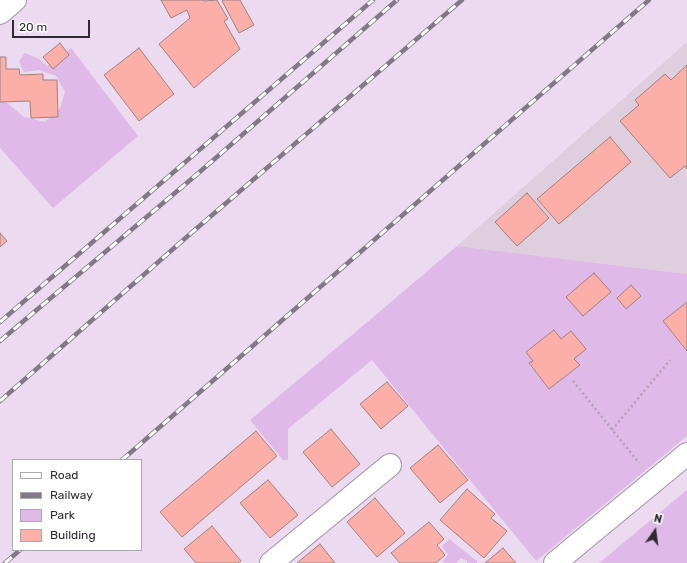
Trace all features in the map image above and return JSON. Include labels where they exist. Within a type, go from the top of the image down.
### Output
[{"type":"street","points":[[0,12],[15,0]]},
{"type":"street","points":[[555,563],[687,454]]},
{"type":"street","points":[[271,563],[390,465]]},
{"type":"path","points":[[612,430],[670,360]]},
{"type":"path","points":[[573,381],[654,482]]},
{"type":"shaded area","points":[[687,42],[687,274],[457,246]]},
{"type":"green space","points":[[71,48],[138,136],[53,208],[0,148],[0,97],[24,117],[45,122],[60,108],[65,92],[56,76],[39,70],[24,72],[19,61],[25,53],[39,59],[47,66]]},
{"type":"green space","points":[[457,246],[687,274],[687,302],[663,321],[687,351],[687,436],[536,561],[372,360],[288,429],[288,460],[283,460],[250,420]],"holes":[[[554,330],[561,339],[571,331],[574,359],[579,365],[549,389],[529,364],[533,361],[526,352]]]},
{"type":"green space","points":[[687,490],[687,563],[599,563]]},
{"type":"green space","points":[[449,539],[477,561],[477,563],[467,563],[467,561],[461,558],[456,563],[445,563],[442,561],[448,555],[442,546]]},
{"type":"building","points":[[161,0],[217,0],[228,19],[224,21],[240,49],[194,88],[159,44],[190,18],[187,10],[171,18]]},
{"type":"building","points":[[240,0],[254,25],[239,33],[222,1]]},
{"type":"building","points":[[60,43],[69,55],[53,69],[43,57]]},
{"type":"building","points":[[139,48],[174,94],[139,121],[104,75]]},
{"type":"building","points":[[0,57],[6,57],[6,69],[19,69],[20,75],[43,74],[43,80],[57,80],[58,117],[31,118],[30,101],[0,102]]},
{"type":"building","points":[[687,65],[687,169],[685,166],[670,178],[620,121],[639,105],[635,100],[665,74],[671,80]]},
{"type":"building","points":[[610,137],[631,162],[559,224],[537,199]]},
{"type":"building","points":[[527,193],[549,218],[517,246],[495,222]]},
{"type":"building","points":[[0,233],[7,241],[0,247]]},
{"type":"building","points":[[594,273],[611,292],[583,316],[566,297]]},
{"type":"building","points":[[631,285],[641,296],[626,309],[617,298]]},
{"type":"building","points":[[687,302],[687,351],[663,321]]},
{"type":"building","points":[[554,330],[561,339],[571,331],[586,349],[574,359],[580,365],[549,389],[529,363],[533,361],[526,352]]},
{"type":"building","points":[[387,382],[408,406],[381,429],[360,404]]},
{"type":"building","points":[[331,429],[360,464],[332,487],[303,452]]},
{"type":"building","points":[[256,431],[277,456],[182,537],[160,512]]},
{"type":"building","points":[[438,445],[468,480],[440,503],[410,468]]},
{"type":"building","points":[[268,480],[298,515],[270,538],[240,503]]},
{"type":"building","points":[[467,489],[495,514],[491,518],[507,531],[484,558],[440,520]]},
{"type":"building","points":[[375,498],[405,533],[377,557],[347,522]]},
{"type":"building","points":[[429,522],[444,539],[437,545],[445,555],[436,563],[400,563],[391,553]]},
{"type":"building","points":[[212,526],[241,561],[238,563],[196,563],[184,549]]},
{"type":"building","points":[[320,544],[335,563],[297,563]]},
{"type":"building","points":[[503,548],[516,563],[485,563]]},
{"type":"railway","points":[[0,322],[373,0]]},
{"type":"railway","points":[[0,341],[195,176],[397,0]]},
{"type":"railway","points":[[0,401],[189,235],[462,0]]},
{"type":"railway","points":[[123,459],[649,0]]},
{"type":"railway","points":[[5,563],[19,551]]}]
